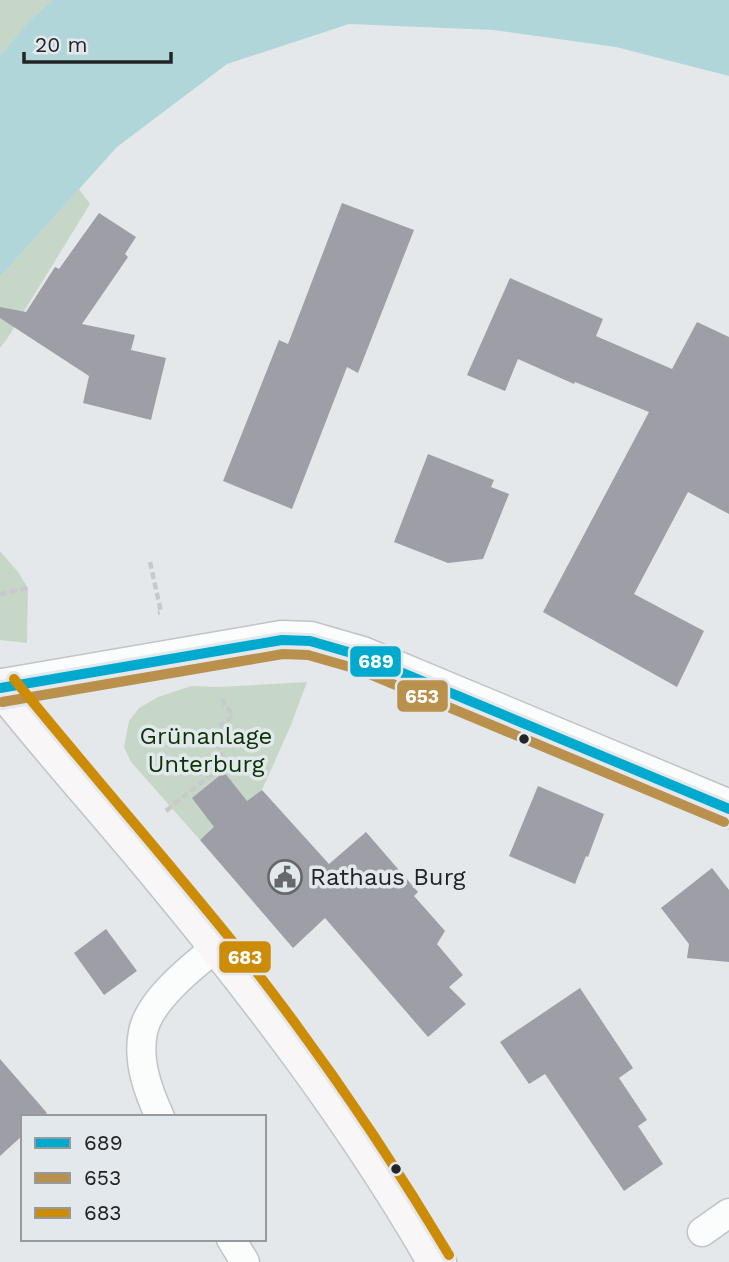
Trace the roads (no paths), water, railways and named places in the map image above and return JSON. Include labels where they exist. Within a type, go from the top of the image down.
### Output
[{"type":"main road","points":[[2,688],[218,946],[339,1107],[437,1262]]},
{"type":"street","points":[[2,688],[282,640],[310,641],[362,656],[729,809]]},
{"type":"lane","points":[[159,1115],[147,1089],[142,1055],[143,1031],[152,1010],[187,970],[218,946]]},
{"type":"lane","points":[[702,1233],[729,1213]]},
{"type":"lane","points":[[232,1241],[245,1262]]},
{"type":"water","points":[[52,0],[729,0],[729,76],[616,47],[494,30],[349,24],[227,64],[117,147],[0,277],[0,56],[25,25]]},
{"type":"place","name":"Rathaus Burg","points":[[285,877]]},
{"type":"park label","name":"Grünanlage Unterburg","points":[[206,750]]}]
